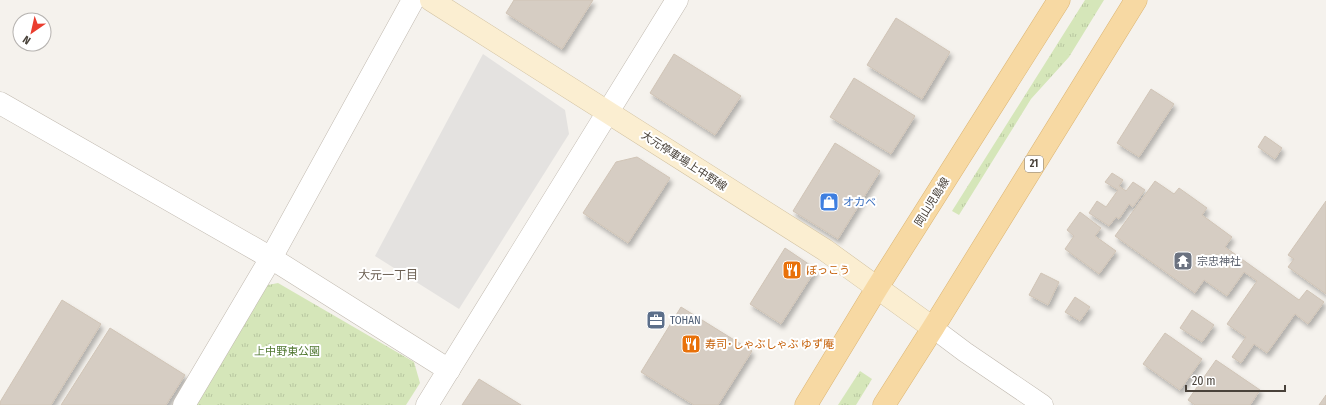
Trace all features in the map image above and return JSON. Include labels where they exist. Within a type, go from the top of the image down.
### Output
[{"type":"main road","name":"大元停車場上中野線","points":[[431,0],[825,250],[933,328]]},
{"type":"main road","name":"岡山児島線","points":[[806,405],[877,288],[1059,0]]},
{"type":"main road","name":"21","points":[[884,405],[1136,0]]},
{"type":"street","points":[[184,405],[271,258],[413,0]]},
{"type":"street","points":[[427,405],[677,0]]},
{"type":"street","points":[[0,103],[271,258],[449,370]]},
{"type":"lane","points":[[933,328],[1043,405]]},
{"type":"green space","points":[[1085,0],[1104,0],[1069,57],[1031,99],[959,215],[952,211]]},
{"type":"green space","name":"上中野東公園","points":[[278,283],[414,362],[420,383],[406,405],[192,405],[263,286]]},
{"type":"green space","points":[[860,371],[872,379],[856,405],[838,405]]},
{"type":"shaded area","points":[[483,54],[565,110],[569,134],[459,309],[375,256]]},
{"type":"building","points":[[514,0],[593,0],[562,49],[506,13]]},
{"type":"building","points":[[896,18],[950,52],[922,99],[867,65]]},
{"type":"building","points":[[674,54],[741,96],[715,135],[650,93]]},
{"type":"building","points":[[854,78],[915,116],[891,154],[830,117]]},
{"type":"building","points":[[1151,89],[1174,104],[1139,157],[1117,143]]},
{"type":"building","points":[[1265,136],[1282,148],[1275,159],[1258,147]]},
{"type":"building","points":[[835,143],[880,171],[838,239],[793,211]]},
{"type":"building","points":[[637,157],[670,178],[628,243],[583,213],[616,162]]},
{"type":"building","points":[[1112,173],[1123,180],[1119,186],[1126,191],[1133,182],[1145,190],[1133,207],[1129,204],[1119,219],[1116,217],[1109,226],[1089,213],[1097,201],[1106,207],[1118,190],[1105,182]]},
{"type":"building","points":[[1155,181],[1174,194],[1179,188],[1207,208],[1202,215],[1232,237],[1225,247],[1299,300],[1307,290],[1324,302],[1308,324],[1295,314],[1267,353],[1254,344],[1241,363],[1232,357],[1246,337],[1227,324],[1257,281],[1244,272],[1227,296],[1204,280],[1195,293],[1115,236]]},
{"type":"building","points":[[1326,201],[1326,294],[1288,267],[1294,259],[1288,255]]},
{"type":"building","points":[[1080,212],[1101,228],[1095,236],[1116,251],[1099,274],[1065,249],[1074,236],[1067,230]]},
{"type":"building","points":[[785,248],[816,269],[781,324],[750,304]]},
{"type":"building","points":[[1041,273],[1059,282],[1048,305],[1029,295]]},
{"type":"building","points":[[1075,297],[1090,307],[1080,321],[1065,312]]},
{"type":"building","points":[[62,300],[101,324],[51,405],[0,405],[0,402]]},
{"type":"building","points":[[681,307],[752,351],[718,405],[694,405],[641,372]]},
{"type":"building","points":[[1192,310],[1214,325],[1202,342],[1180,328]]},
{"type":"building","points":[[110,328],[185,375],[166,405],[61,405]]},
{"type":"building","points":[[1165,333],[1202,359],[1180,390],[1143,364]]},
{"type":"building","points":[[1216,360],[1260,390],[1250,405],[1195,405],[1188,400]]},
{"type":"building","points":[[479,379],[521,405],[462,405]]},
{"type":"building","points":[[1326,395],[1326,405],[1319,405]]},
{"type":"place","name":"オカベ","points":[[829,202]]},
{"type":"place","name":"宗忠神社","points":[[1183,261]]},
{"type":"place","name":"ぼっこう","points":[[792,270]]},
{"type":"place","name":"TOHAN","points":[[656,320]]},
{"type":"place","name":"寿司･しゃぶしゃぶ ゆず庵","points":[[691,344]]},
{"type":"district","name":"大元一丁目","points":[[388,275]]}]
